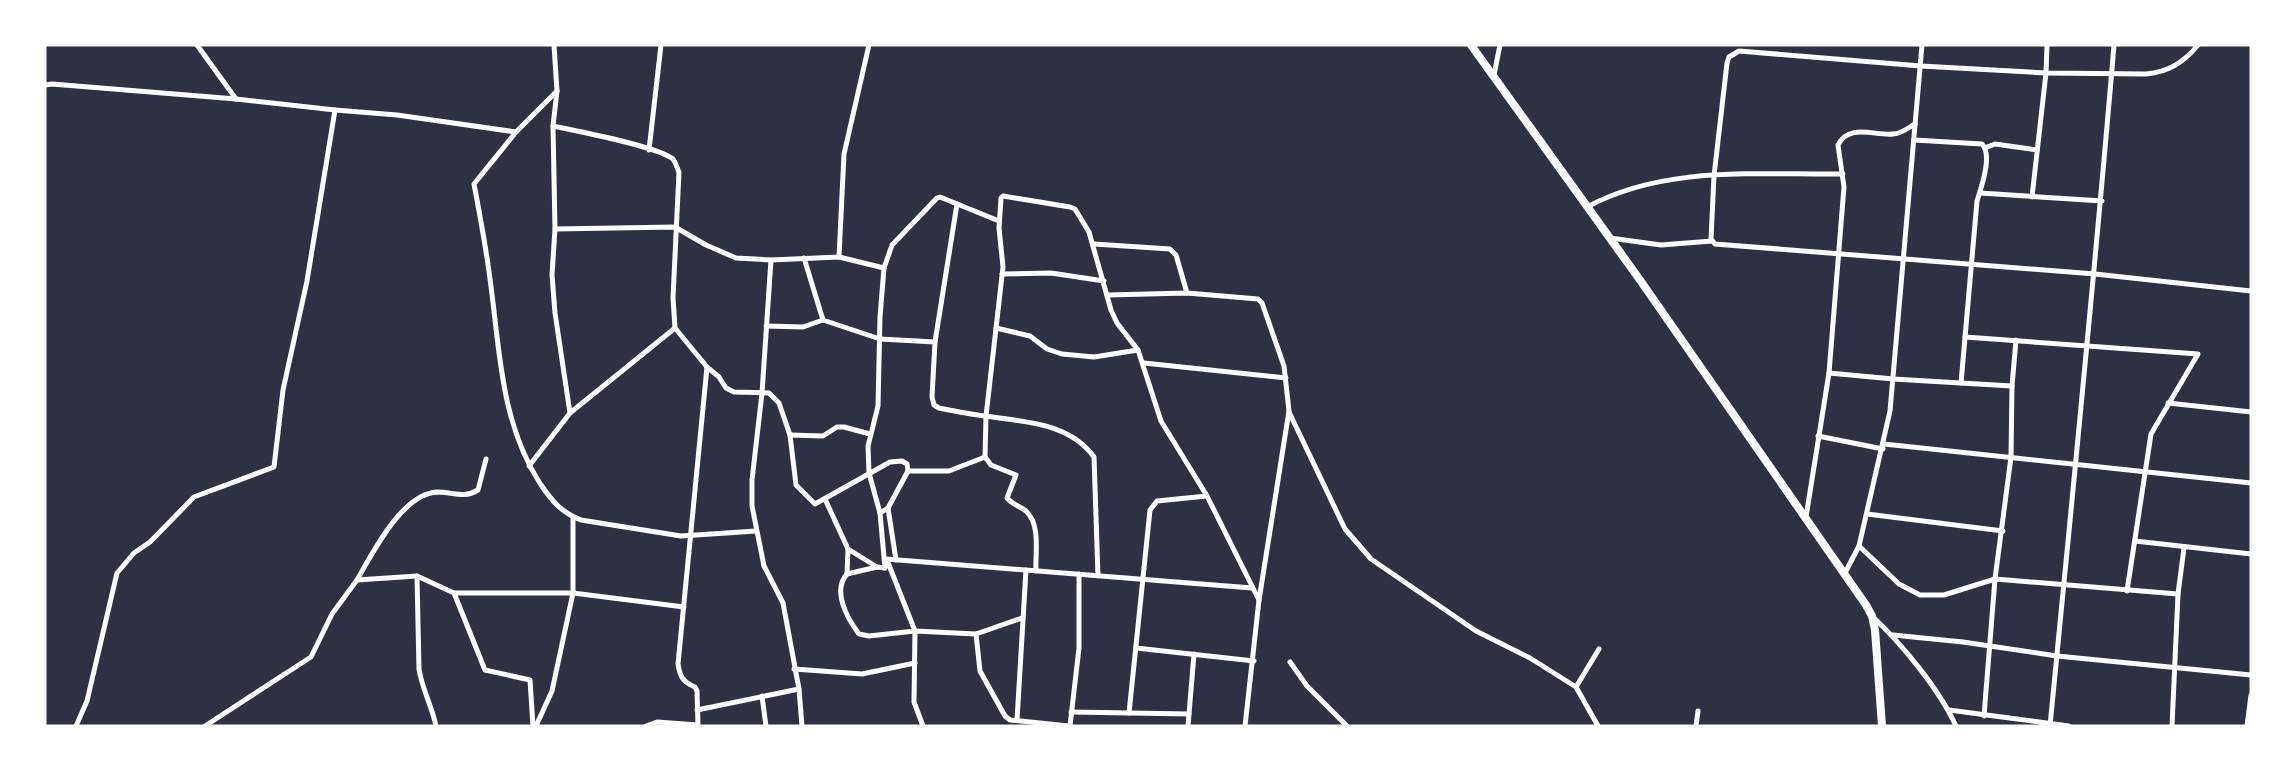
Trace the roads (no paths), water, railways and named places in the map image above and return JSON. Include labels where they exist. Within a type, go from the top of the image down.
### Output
[{"type":"highway","points":[[1471,45],[1806,516],[1872,616],[1878,653],[1882,726]]},
{"type":"street","points":[[197,45],[236,99]]},
{"type":"street","points":[[554,45],[557,91],[553,126],[555,229],[552,274],[555,313],[570,413]]},
{"type":"street","points":[[649,150],[661,45]]},
{"type":"street","points":[[839,257],[844,154],[868,45]]},
{"type":"street","points":[[1494,75],[1500,45]]},
{"type":"street","points":[[1764,45],[1765,52]]},
{"type":"street","points":[[1845,573],[1859,546],[1884,446],[1893,379],[1922,45]]},
{"type":"street","points":[[2032,197],[2047,45]]},
{"type":"street","points":[[2050,725],[2102,201],[2114,45]]},
{"type":"street","points":[[1712,242],[1714,176],[1729,57],[1739,51],[1920,66],[2112,74],[2153,73],[2168,70],[2187,58],[2198,45]]},
{"type":"street","points":[[45,85],[236,99],[398,115],[516,132]]},
{"type":"street","points":[[557,91],[516,132],[474,184],[490,279],[505,398],[513,429],[529,466],[553,502],[573,518],[691,537],[756,531]]},
{"type":"street","points":[[76,726],[87,701],[117,573],[134,553],[150,542],[194,497],[273,467],[283,390],[307,281],[335,110]]},
{"type":"street","points":[[1806,516],[1829,373],[1843,174],[1838,151],[1840,141],[1845,136],[1860,132],[1894,134],[1915,124]]},
{"type":"street","points":[[553,126],[649,150],[674,160],[679,172],[673,298],[675,328],[731,391],[771,394],[779,403],[790,435],[796,485],[816,504],[890,462],[902,461],[907,464],[908,471],[888,508],[880,513]]},
{"type":"street","points":[[1914,140],[1982,144],[1985,148],[1985,176],[1977,201],[1961,383]]},
{"type":"street","points":[[1985,148],[1995,144],[2037,150]]},
{"type":"street","points":[[1587,207],[1617,192],[1667,180],[1714,176],[1843,174]]},
{"type":"street","points":[[1980,193],[2102,201]]},
{"type":"street","points":[[1036,571],[1035,529],[1025,510],[1014,505],[1007,498],[1016,475],[991,465],[985,457],[986,416],[1002,274],[999,221],[1003,196],[1065,205],[1075,210],[1089,232],[1111,310],[1144,363],[1161,421],[1207,496],[1259,600]]},
{"type":"street","points":[[885,567],[880,513],[869,473],[870,434],[878,406],[884,268],[892,245],[933,201],[940,197],[999,221]]},
{"type":"street","points":[[957,204],[935,342],[932,397],[934,405],[939,408],[1028,421],[1077,439],[1094,457],[1098,576]]},
{"type":"street","points":[[555,229],[675,227],[728,255],[771,260],[839,257],[884,268]]},
{"type":"street","points":[[1609,238],[1661,245],[1712,242],[2095,274],[2251,291]]},
{"type":"street","points":[[1094,244],[1170,249],[1176,255],[1187,292]]},
{"type":"street","points":[[804,258],[824,320]]},
{"type":"street","points":[[771,260],[762,393],[752,480],[752,506],[764,566],[783,603],[799,689],[802,726]]},
{"type":"street","points":[[1002,274],[1051,273],[1104,281]]},
{"type":"street","points":[[1108,295],[1187,292],[1258,299],[1262,303],[1281,355],[1289,411],[1259,600],[1245,726]]},
{"type":"street","points":[[766,326],[803,327],[824,320],[880,339],[935,342]]},
{"type":"street","points":[[529,466],[570,413],[675,328]]},
{"type":"street","points":[[996,328],[1023,333],[1047,349],[1062,354],[1094,357],[1138,350]]},
{"type":"street","points":[[1965,337],[2198,354],[2151,434],[2127,591]]},
{"type":"street","points":[[1984,716],[1995,579],[2011,457],[2012,386],[2016,340]]},
{"type":"street","points":[[1144,363],[1286,378]]},
{"type":"street","points":[[646,726],[657,722],[698,726],[695,687],[680,676],[678,664],[708,367]]},
{"type":"street","points":[[1829,373],[2012,386]]},
{"type":"street","points":[[2168,402],[2251,412]]},
{"type":"street","points":[[1289,411],[1345,529],[1371,559],[1476,631],[1530,658],[1576,687],[1598,726]]},
{"type":"street","points":[[790,435],[823,436],[837,428],[844,427],[870,434]]},
{"type":"street","points":[[1818,436],[1884,446],[2251,483]]},
{"type":"street","points":[[908,471],[949,471],[985,457]]},
{"type":"street","points":[[205,726],[311,657],[332,614],[357,580],[380,541],[413,500],[436,492],[470,495],[478,490],[486,459]]},
{"type":"street","points":[[1129,713],[1150,510],[1157,501],[1207,496]]},
{"type":"street","points":[[825,499],[848,549],[847,574],[841,585],[844,608],[859,634],[869,636],[915,631],[976,634],[1022,618]]},
{"type":"street","points":[[888,508],[896,560]]},
{"type":"street","points":[[1867,514],[2003,531]]},
{"type":"street","points":[[534,726],[552,691],[573,592],[573,518]]},
{"type":"street","points":[[2135,542],[2251,554]]},
{"type":"street","points":[[1859,546],[1899,584],[1920,595],[1944,595],[1995,579],[2178,594]]},
{"type":"street","points":[[2172,726],[2178,594],[2184,548]]},
{"type":"street","points":[[848,549],[877,567]]},
{"type":"street","points":[[886,559],[1252,588]]},
{"type":"street","points":[[885,567],[886,559]]},
{"type":"street","points":[[886,559],[915,631],[914,702],[923,726]]},
{"type":"street","points":[[847,574],[885,567]]},
{"type":"street","points":[[1017,720],[1026,570]]},
{"type":"street","points":[[976,634],[980,670],[1005,716],[1010,720],[1069,726],[1079,648],[1079,574]]},
{"type":"street","points":[[357,580],[417,576],[454,593],[573,592],[684,607]]},
{"type":"street","points":[[417,576],[419,669],[436,726]]},
{"type":"street","points":[[454,593],[485,670],[530,680],[534,726]]},
{"type":"street","points":[[1872,616],[1893,635],[1948,710],[1956,726]]},
{"type":"street","points":[[1893,635],[2057,656],[2251,675]]},
{"type":"street","points":[[1136,648],[1254,661]]},
{"type":"street","points":[[1576,687],[1599,649]]},
{"type":"street","points":[[1188,726],[1194,654]]},
{"type":"street","points":[[1290,662],[1307,686],[1347,726]]},
{"type":"street","points":[[794,669],[862,674],[915,663]]},
{"type":"street","points":[[697,710],[799,689]]},
{"type":"street","points":[[2247,726],[2251,694]]},
{"type":"street","points":[[762,696],[766,726]]},
{"type":"street","points":[[1948,710],[2069,726]]},
{"type":"street","points":[[1696,726],[1698,711]]},
{"type":"street","points":[[1071,712],[1189,714]]}]
